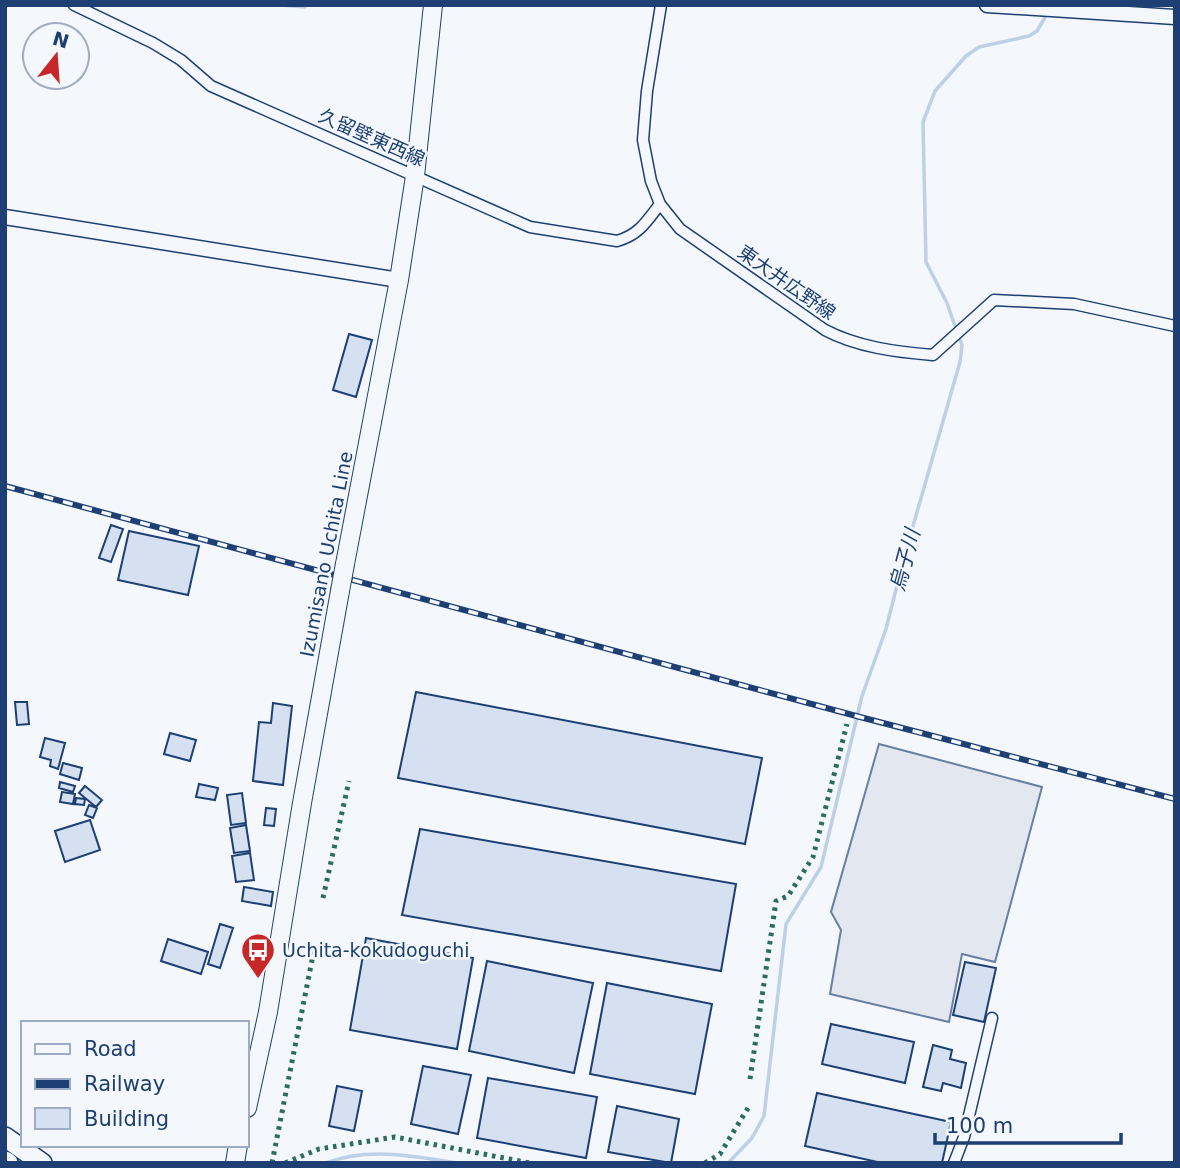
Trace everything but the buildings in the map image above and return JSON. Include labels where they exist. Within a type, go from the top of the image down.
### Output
[{"type":"highway","points":[[5,1137],[42,1163]]},
{"type":"main road","name":"Izumisano Uchita Line","points":[[248,1103],[268,1012],[302,803],[399,280],[415,176],[433,5]]},
{"type":"street","name":"久留壁東西線","points":[[74,5],[153,43],[181,60],[211,86],[530,227],[617,241],[630,238],[640,231],[660,204]]},
{"type":"street","name":"東大井広野線","points":[[660,5],[647,91],[643,140],[651,181],[660,204],[680,229],[825,330],[843,340],[933,355],[994,300],[1074,303],[1175,326]]},
{"type":"street","points":[[987,5],[1175,18]]},
{"type":"street","points":[[5,217],[399,280]]},
{"type":"street","points":[[954,1163],[964,1137],[992,1018]]},
{"type":"shaded area","points":[[879,744],[1042,787],[995,962],[962,954],[949,1022],[830,994],[841,930],[831,912]]},
{"type":"waterway","points":[[282,5],[307,5]]},
{"type":"waterway","name":"烏子川","points":[[956,329],[947,303],[926,262],[923,122],[935,91],[966,56],[979,47],[1029,36],[1037,31],[1047,14]]},
{"type":"waterway","name":"烏子川","points":[[728,1163],[752,1138],[764,1116],[786,924],[821,867],[862,696],[886,629],[960,362],[962,345],[959,337]]},
{"type":"waterway","name":"烏子川","points":[[326,1163],[375,1154],[457,1163]]},
{"type":"railway","points":[[5,486],[860,717],[1175,799]]},
{"type":"hedge","points":[[750,1079],[776,901],[788,896],[813,857],[847,724]]},
{"type":"hedge","points":[[323,898],[349,781]]},
{"type":"hedge","points":[[272,1163],[315,945]]},
{"type":"hedge","points":[[705,1163],[720,1154],[748,1108]]},
{"type":"hedge","points":[[285,1163],[319,1149],[395,1137],[530,1163]]},
{"type":"place","name":"Uchita-kokudoguchi","points":[[258,980]]}]
